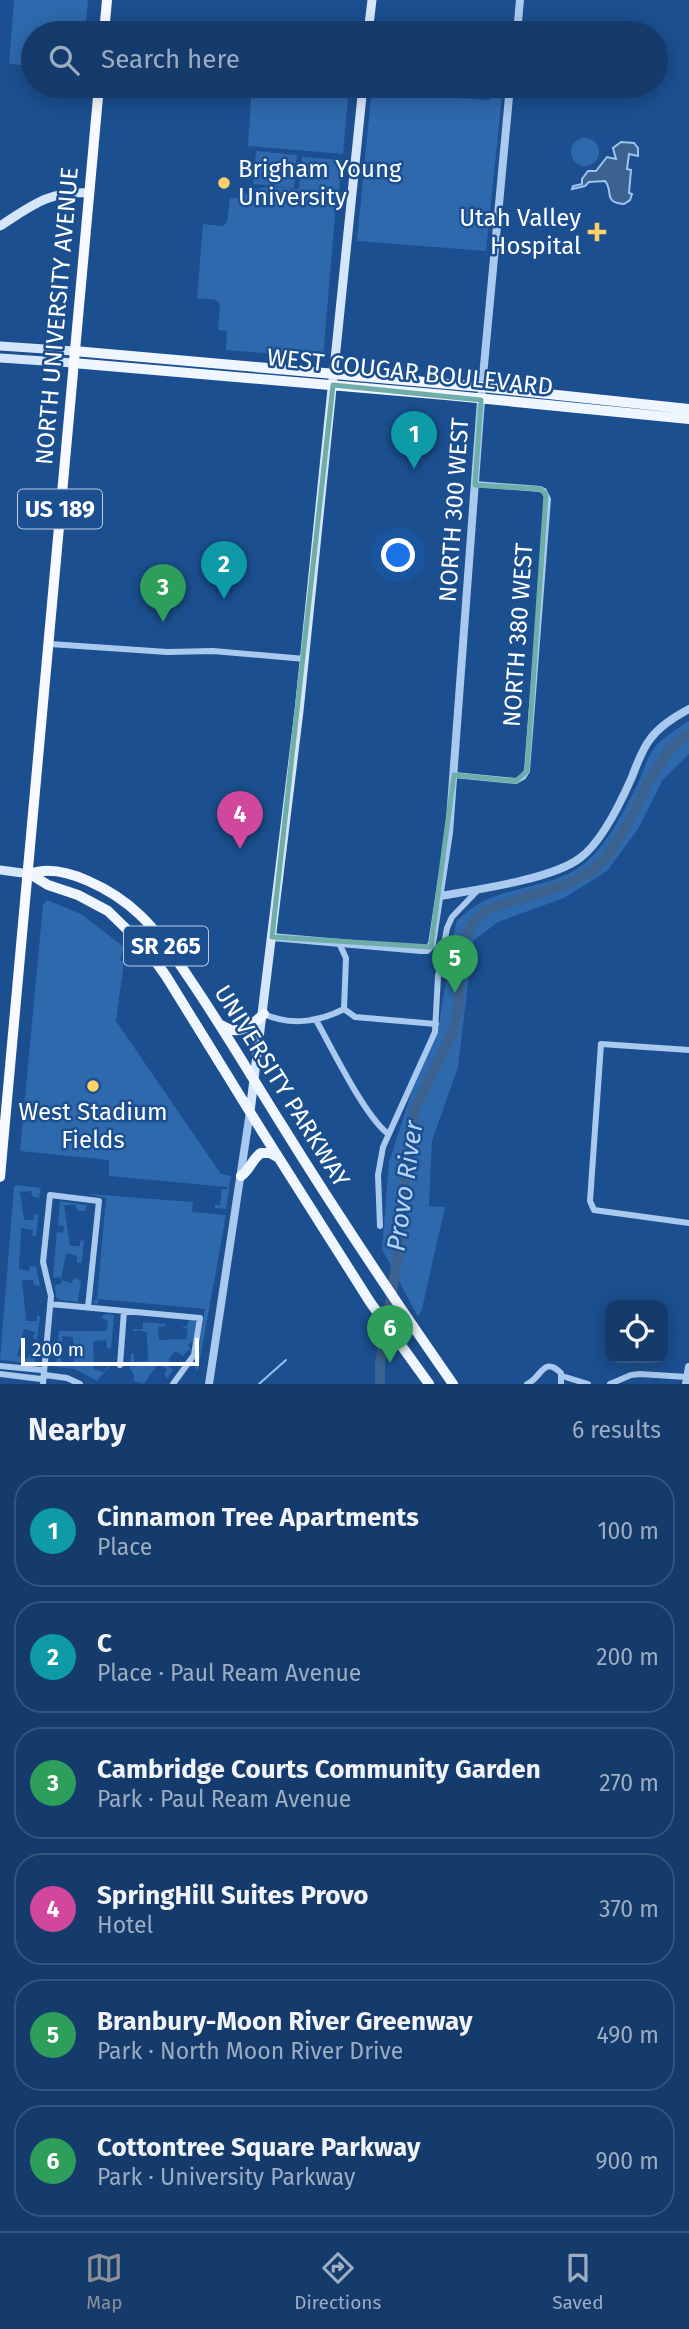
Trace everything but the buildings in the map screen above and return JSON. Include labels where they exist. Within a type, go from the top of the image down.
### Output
[{"type":"highway","points":[[105,21],[107,0]]},
{"type":"highway","name":"NORTH UNIVERSITY AVENUE","points":[[0,1177],[30,874],[73,357],[98,98]]},
{"type":"main road","points":[[370,21],[372,0]]},
{"type":"main road","points":[[250,1112],[305,659],[362,98]]},
{"type":"main road","points":[[0,226],[40,200],[55,195],[89,193]]},
{"type":"main road","points":[[0,346],[73,357]]},
{"type":"main road","points":[[0,358],[73,357]]},
{"type":"main road","name":"WEST COUGAR BOULEVARD","points":[[73,357],[169,360],[482,387],[689,409]]},
{"type":"main road","name":"WEST COUGAR BOULEVARD","points":[[73,357],[196,372],[334,376],[481,400],[689,419]]},
{"type":"main road","name":"UNIVERSITY PARKWAY","points":[[0,870],[30,874],[50,871],[75,877],[107,891],[132,908],[157,933],[219,1023],[374,1267],[453,1384]]},
{"type":"main road","name":"UNIVERSITY PARKWAY","points":[[30,874],[48,885],[100,906],[136,937],[172,984],[370,1302],[429,1384]]},
{"type":"main road","points":[[219,1023],[228,1030],[240,1031],[264,1014]]},
{"type":"main road","points":[[241,1176],[261,1153],[275,1155],[280,1160]]},
{"type":"street","points":[[518,21],[520,0]]},
{"type":"street","name":"NORTH 300 WEST","points":[[339,943],[427,950],[433,940],[454,775],[482,387],[509,98]]},
{"type":"street","name":"NORTH 380 WEST","points":[[454,775],[520,779],[526,774],[548,499],[544,491],[534,488],[475,484]]},
{"type":"street","points":[[50,644],[166,652],[225,652],[305,659]]},
{"type":"street","points":[[440,896],[552,872],[580,858],[593,845],[611,818],[648,741],[689,709]]},
{"type":"street","points":[[380,1226],[378,1175],[387,1133],[435,1032],[447,928],[452,917],[478,890]]},
{"type":"street","points":[[272,937],[339,943],[346,958],[344,1009]]},
{"type":"street","points":[[344,1009],[355,1017],[436,1024]]},
{"type":"street","points":[[264,1014],[277,1020],[316,1020],[344,1009]]},
{"type":"street","points":[[316,1020],[379,1127],[387,1133]]},
{"type":"street","points":[[689,1051],[601,1044],[590,1206],[594,1210],[689,1223]]},
{"type":"street","points":[[209,1384],[250,1112]]},
{"type":"street","points":[[43,1384],[50,1304],[43,1262],[50,1195],[99,1201],[88,1307]]},
{"type":"street","points":[[50,1304],[200,1318],[194,1355],[173,1384]]},
{"type":"street","points":[[120,1365],[124,1311]]},
{"type":"street","points":[[0,1366],[41,1370],[44,1375]]},
{"type":"street","points":[[527,1384],[537,1381],[539,1372],[548,1366],[558,1370],[562,1380],[588,1384]]},
{"type":"street","points":[[610,1384],[640,1374],[687,1381],[689,1367]]},
{"type":"street","points":[[0,1374],[41,1379],[44,1375]]},
{"type":"street","points":[[44,1375],[61,1377],[80,1384]]},
{"type":"highlighted area","points":[[333,385],[481,400],[475,485],[540,489],[546,494],[527,771],[516,781],[454,775],[431,947],[272,937]]},
{"type":"shaded area","points":[[14,0],[88,0],[86,21],[21,21],[21,65],[9,64]]},
{"type":"shaded area","points":[[251,98],[348,98],[343,154],[248,146]]},
{"type":"shaded area","points":[[371,98],[502,98],[486,251],[357,241]]},
{"type":"shaded area","points":[[585,138],[595,142],[599,152],[595,162],[585,166],[575,162],[571,152],[575,142]]},
{"type":"shaded area","points":[[621,142],[634,143],[638,148],[638,156],[629,154],[627,169],[631,170],[630,200],[624,204],[613,201],[605,181],[589,182],[585,186],[572,189],[573,186],[582,184],[588,171],[596,171],[607,157],[616,159],[613,148]]},
{"type":"shaded area","points":[[256,151],[297,155],[294,188],[253,184]]},
{"type":"shaded area","points":[[302,157],[342,160],[323,358],[226,350],[227,331],[218,330],[220,304],[216,300],[197,298],[203,224],[223,226],[227,222],[230,198],[238,198],[262,188],[299,189]]},
{"type":"shaded area","points":[[689,721],[689,754],[662,781],[638,829],[607,871],[564,898],[498,922],[473,941],[458,1067],[432,1141],[429,1206],[445,1207],[418,1317],[382,1249],[389,1162],[412,1091],[437,1035],[456,922],[487,900],[555,879],[586,862],[616,824],[655,747]]},
{"type":"shaded area","name":"West Stadium Fields","points":[[47,900],[81,914],[124,947],[120,960],[124,962],[116,1021],[221,1174],[231,1176],[226,1209],[215,1208],[215,1205],[220,1205],[222,1189],[227,1187],[109,1176],[109,1160],[20,1151],[43,905]]},
{"type":"shaded area","points":[[16,1185],[41,1188],[39,1198],[32,1196],[31,1191],[20,1192],[24,1220],[34,1220],[34,1215],[38,1214],[36,1237],[32,1235],[33,1230],[21,1228],[19,1269],[29,1271],[30,1266],[36,1267],[40,1286],[34,1285],[33,1280],[22,1280],[26,1321],[37,1321],[37,1316],[40,1316],[37,1340],[33,1338],[35,1332],[24,1329],[17,1356],[27,1359],[29,1355],[35,1356],[35,1364],[0,1360]]},
{"type":"shaded area","name":"West Stadium Fields","points":[[88,1194],[193,1202],[192,1212],[226,1215],[225,1220],[222,1220],[225,1221],[198,1370],[195,1368],[205,1309],[99,1299],[97,1305],[92,1301],[97,1300],[106,1198]]},
{"type":"shaded area","points":[[60,1201],[87,1205],[86,1211],[78,1211],[75,1205],[64,1205],[70,1246],[80,1246],[80,1241],[84,1240],[82,1263],[77,1263],[77,1256],[66,1253],[61,1280],[60,1277],[53,1276],[57,1232],[63,1233],[64,1226],[58,1225]]},
{"type":"shaded area","points":[[75,1278],[81,1281],[78,1302],[56,1297],[55,1285],[62,1283],[61,1280],[71,1283]]},
{"type":"shaded area","points":[[107,1314],[114,1315],[111,1348],[107,1349],[106,1340],[93,1341],[94,1369],[103,1372],[107,1364],[109,1367],[97,1381],[75,1369],[55,1367],[57,1357],[62,1359],[62,1364],[74,1365],[73,1337],[63,1336],[62,1341],[58,1342],[59,1331],[107,1331],[108,1321],[102,1318]]},
{"type":"shaded area","points":[[189,1320],[194,1320],[196,1323],[193,1341],[188,1345],[192,1351],[188,1350],[183,1356],[175,1351],[168,1360],[171,1362],[168,1365],[173,1370],[167,1378],[164,1374],[167,1370],[158,1363],[144,1384],[134,1381],[130,1368],[131,1354],[134,1353],[134,1362],[148,1361],[148,1357],[147,1333],[139,1330],[133,1332],[133,1329],[143,1329],[143,1322],[166,1324],[158,1327],[159,1340],[186,1339],[188,1329],[181,1326],[187,1326]]},
{"type":"waterway","name":"Provo River","points":[[380,1384],[380,1364],[399,1249],[402,1201],[414,1111],[454,1029],[459,1006],[457,956],[464,940],[474,921],[488,909],[564,885],[591,872],[608,856],[648,782],[672,747],[689,734]]},
{"type":"waterway","points":[[259,1384],[286,1360]]},
{"type":"place","name":"Brigham Young University","points":[[224,183]]},
{"type":"place","name":"Utah Valley Hospital","points":[[597,232]]},
{"type":"place","name":"Cinnamon Tree Apartments","points":[[414,469]]},
{"type":"place","name":"C","points":[[224,599]]},
{"type":"place","name":"Cambridge Courts Community Garden","points":[[163,622]]},
{"type":"place","name":"SpringHill Suites Provo","points":[[240,849]]},
{"type":"place","name":"Branbury-Moon River Greenway","points":[[455,993]]},
{"type":"place","name":"West Stadium Fields","points":[[93,1086]]},
{"type":"place","name":"Cottontree Square Parkway","points":[[390,1363]]}]
